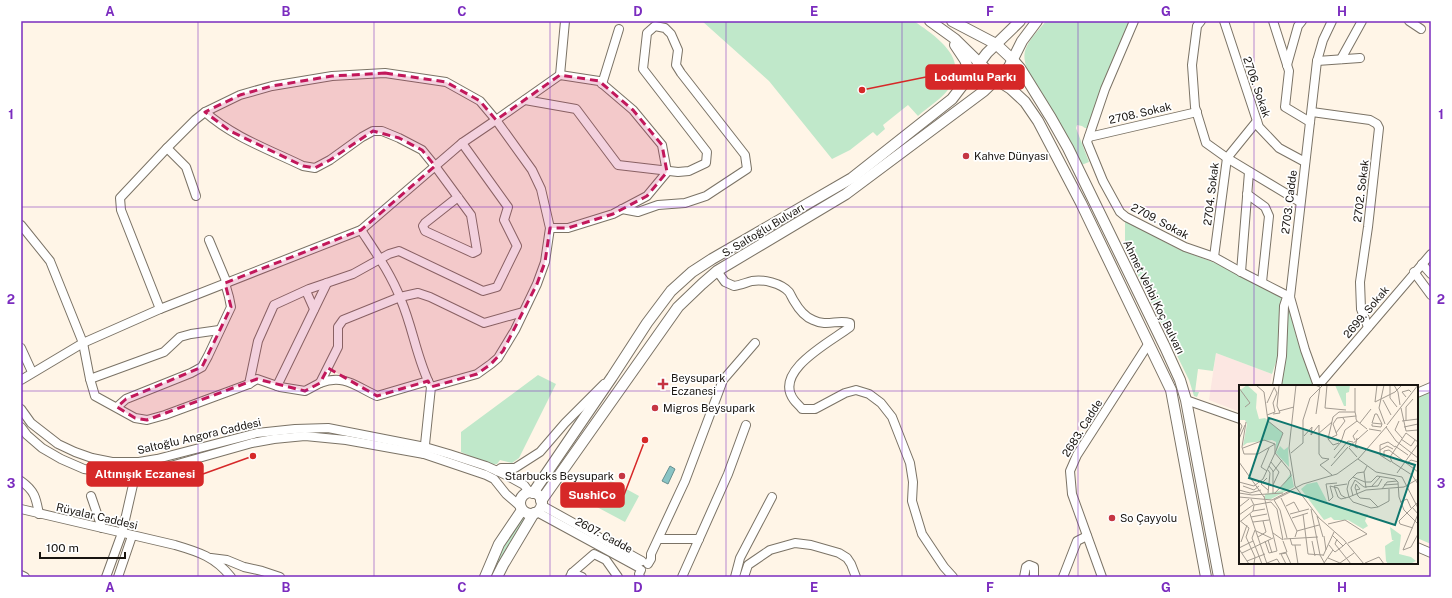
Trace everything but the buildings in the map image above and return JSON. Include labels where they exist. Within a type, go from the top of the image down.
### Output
[{"type":"main road","points":[[930,21],[959,43],[997,80],[1021,98],[1038,121],[1081,204],[1168,383],[1173,400],[1206,577]]},
{"type":"main road","name":"Ahmet Vehbi Koç Bulvarı","points":[[952,21],[996,44],[1013,60],[1048,112],[1068,148],[1168,354],[1180,380],[1186,400],[1219,577]]},
{"type":"main road","name":"S. Saltoğlu Bulvarı","points":[[485,577],[499,544],[522,508],[521,500],[523,497],[531,493],[612,377],[652,316],[671,291],[692,272],[712,259],[852,178],[952,99],[971,75],[979,62],[1020,21]]},
{"type":"main road","name":"S. Saltoğlu Bulvarı","points":[[497,577],[538,508],[678,307],[717,271],[846,194],[967,105],[1005,72],[1013,60],[1022,41],[1037,21]]},
{"type":"main road","points":[[946,33],[962,54],[971,75]]},
{"type":"main road","points":[[522,508],[528,513],[538,508],[538,496],[531,493]]},
{"type":"street","points":[[560,75],[565,21]]},
{"type":"street","name":"2709. Sokak","points":[[1134,21],[1105,89],[1087,142],[1103,181],[1120,212],[1126,217],[1185,247],[1214,257],[1290,297]]},
{"type":"street","points":[[1201,21],[1197,26],[1192,66],[1195,107],[1206,143],[1226,158],[1300,202]]},
{"type":"street","name":"2706. Sokak","points":[[1224,21],[1259,127],[1279,148],[1305,162]]},
{"type":"street","points":[[1273,21],[1289,71],[1285,107],[1310,122]]},
{"type":"street","points":[[1287,65],[1298,26],[1302,21]]},
{"type":"street","name":"2703. Cadde","points":[[1318,385],[1305,350],[1290,297],[1300,202],[1312,112],[1316,61],[1323,40],[1332,21]]},
{"type":"street","points":[[1341,59],[1362,21]]},
{"type":"street","points":[[1409,21],[1422,29]]},
{"type":"street","points":[[525,100],[576,109],[618,165],[667,172],[689,171],[706,163],[707,152],[643,69],[647,33],[655,26],[665,28],[671,34],[678,50],[676,65],[744,155],[747,169],[706,196],[685,203],[658,205],[638,212],[622,209]]},
{"type":"street","points":[[602,84],[619,29]]},
{"type":"street","points":[[1316,61],[1360,58]]},
{"type":"street","points":[[160,309],[121,210],[120,198],[167,148],[205,112],[212,107],[240,95],[272,86],[332,76],[385,73],[446,82],[480,101],[496,120],[532,170],[541,188],[550,228],[545,262],[537,284],[503,351],[492,364],[476,374],[377,396],[344,379],[328,368]]},
{"type":"street","points":[[21,380],[32,372],[83,343],[160,309],[361,230],[462,143],[560,75],[599,81],[633,110],[662,145],[667,172]]},
{"type":"street","points":[[205,112],[230,131],[303,166],[315,168],[330,160],[373,130],[382,131],[422,150],[435,166],[458,197],[471,215],[477,251],[472,253],[425,231],[423,226],[458,197]]},
{"type":"street","name":"2708. Sokak","points":[[1089,137],[1197,112]]},
{"type":"street","name":"2702. Sokak","points":[[1312,112],[1370,120],[1379,128],[1368,227],[1360,282],[1361,309],[1368,327]]},
{"type":"street","name":"2704. Sokak","points":[[1214,257],[1226,158],[1257,121]]},
{"type":"street","points":[[249,384],[258,341],[274,305],[306,291],[353,274],[389,254],[398,251],[483,291],[497,287],[517,246],[504,220],[508,207],[462,143]]},
{"type":"street","points":[[167,148],[186,167],[196,196]]},
{"type":"street","points":[[550,228],[568,228],[613,214],[647,196],[667,172]]},
{"type":"street","points":[[1241,272],[1250,172]]},
{"type":"street","points":[[1247,194],[1265,207],[1269,216],[1262,282]]},
{"type":"street","points":[[21,225],[50,261],[83,343],[95,396],[135,418],[147,420],[165,415],[257,380],[277,386],[305,391],[331,379],[344,379]]},
{"type":"street","points":[[361,230],[392,278],[400,297],[424,374],[430,384],[425,450]]},
{"type":"street","points":[[117,407],[126,399],[191,373],[202,367],[231,307],[226,283],[209,240]]},
{"type":"street","name":"2699. Sokak","points":[[1319,385],[1414,272],[1428,273],[1431,254]]},
{"type":"street","points":[[717,271],[725,282],[734,286],[753,281],[768,281],[778,285],[788,291],[806,317],[813,321],[826,324],[845,322],[850,323],[850,327],[801,362],[793,372],[789,386],[793,399],[802,409],[815,410],[845,393],[856,390],[869,394],[881,403],[892,417],[910,463],[913,482],[912,501],[922,534],[953,577]]},
{"type":"street","points":[[1414,272],[1431,295]]},
{"type":"street","points":[[277,386],[327,283]]},
{"type":"street","points":[[306,291],[314,309]]},
{"type":"street","points":[[320,383],[338,347],[338,327],[343,320],[400,297],[418,293],[430,297],[484,323],[523,312]]},
{"type":"street","points":[[1277,385],[1282,356],[1284,306],[1286,300],[1290,297]]},
{"type":"street","points":[[90,379],[164,352],[180,337],[219,330]]},
{"type":"street","points":[[642,568],[659,538],[685,481],[723,380],[755,343]]},
{"type":"street","name":"2683. Cadde","points":[[1102,577],[1072,494],[1070,478],[1072,465],[1077,454],[1149,343]]},
{"type":"street","points":[[21,348],[32,372]]},
{"type":"street","points":[[497,471],[500,468],[515,468],[540,452],[590,397],[612,377]]},
{"type":"street","points":[[1418,393],[1431,387]]},
{"type":"street","points":[[1186,400],[1239,419]]},
{"type":"street","name":"Saltoğlu Angora Caddesi","points":[[21,409],[31,423],[58,444],[92,458],[112,462],[139,462],[157,459],[242,437],[272,431],[328,428],[425,450],[486,466],[524,485],[531,493]]},
{"type":"street","points":[[682,577],[728,474],[746,425]]},
{"type":"street","name":"Saltoğlu Angora Caddesi","points":[[21,427],[27,435],[42,448],[60,460],[84,469],[135,476],[252,443],[296,436],[327,437],[425,450],[491,477],[506,494],[522,508]]},
{"type":"street","points":[[106,577],[122,533],[135,476]]},
{"type":"street","points":[[21,481],[30,488],[35,497],[39,514]]},
{"type":"street","points":[[91,496],[102,528]]},
{"type":"street","points":[[735,577],[740,558],[772,497]]},
{"type":"street","name":"2607. Cadde","points":[[538,508],[579,530],[642,568]]},
{"type":"street","name":"Rüyalar Caddesi","points":[[21,509],[199,552],[211,558],[231,577]]},
{"type":"street","points":[[118,577],[132,536]]},
{"type":"street","points":[[1063,577],[1077,542],[1087,536]]},
{"type":"street","points":[[659,538],[699,540]]},
{"type":"street","points":[[744,577],[748,565],[770,550],[795,543],[811,545],[839,553],[847,558],[852,564],[856,577]]},
{"type":"street","points":[[1418,547],[1431,553]]},
{"type":"street","points":[[571,575],[594,554],[606,560],[618,577]]},
{"type":"street","points":[[211,558],[227,560],[244,567],[280,577]]},
{"type":"street","points":[[1024,577],[1026,568],[1029,565],[1034,567],[1034,577]]},
{"type":"street","points":[[21,575],[25,577]]},
{"type":"street","points":[[571,575],[582,577]]},
{"type":"highlighted area","points":[[385,73],[446,82],[480,101],[496,120],[560,75],[599,81],[633,110],[662,145],[667,172],[647,196],[613,214],[568,228],[550,228],[545,262],[537,284],[503,351],[491,364],[477,374],[431,387],[428,381],[377,396],[328,368],[320,383],[305,391],[257,379],[147,420],[135,418],[117,407],[126,399],[202,367],[231,307],[225,283],[361,230],[435,166],[422,150],[399,138],[373,131],[330,160],[315,168],[303,166],[230,131],[205,112],[240,95],[272,86],[332,76]]},
{"type":"shaded area","points":[[1216,353],[1272,374],[1270,385],[1239,385],[1239,412],[1209,400]]},
{"type":"green space","points":[[702,21],[914,21],[931,33],[947,48],[955,66],[955,76],[950,87],[943,95],[918,116],[908,105],[883,125],[885,129],[877,136],[873,132],[850,150],[832,159],[769,81]]},
{"type":"green space","points":[[1046,21],[1131,21],[1089,128],[1077,125],[1076,128],[1089,162],[1079,166],[1069,140],[1034,84],[1025,60],[1025,51],[1029,43]]},
{"type":"green space","points":[[1125,219],[1178,249],[1218,264],[1282,298],[1278,356],[1272,374],[1216,353],[1213,371],[1198,369],[1195,392],[1199,392],[1197,397],[1194,396],[1189,380],[1125,249]]},
{"type":"green space","points":[[1288,305],[1297,339],[1314,385],[1281,385]]},
{"type":"green space","points":[[538,375],[556,384],[519,458],[512,463],[500,460],[497,464],[491,465],[461,452],[461,432]]},
{"type":"green space","points":[[1431,390],[1431,544],[1418,538],[1418,395]]},
{"type":"green space","points":[[610,480],[639,496],[625,522],[595,506]]},
{"type":"green space","points":[[523,515],[528,517],[495,577],[492,577],[505,540]]},
{"type":"water","points":[[670,466],[675,469],[668,484],[662,481]]},
{"type":"place","name":"Lodumlu Parkı","points":[[862,90]]},
{"type":"place","name":"Kahve Dünyası","points":[[966,156]]},
{"type":"place","name":"Beysupark Eczanesi","points":[[663,384]]},
{"type":"place","name":"Migros Beysupark","points":[[655,408]]},
{"type":"place","name":"SushiCo","points":[[645,440]]},
{"type":"place","name":"Altınışık Eczanesi","points":[[253,456]]},
{"type":"place","name":"Starbucks Beysupark","points":[[622,476]]},
{"type":"place","name":"So Çayyolu","points":[[1112,518]]}]
